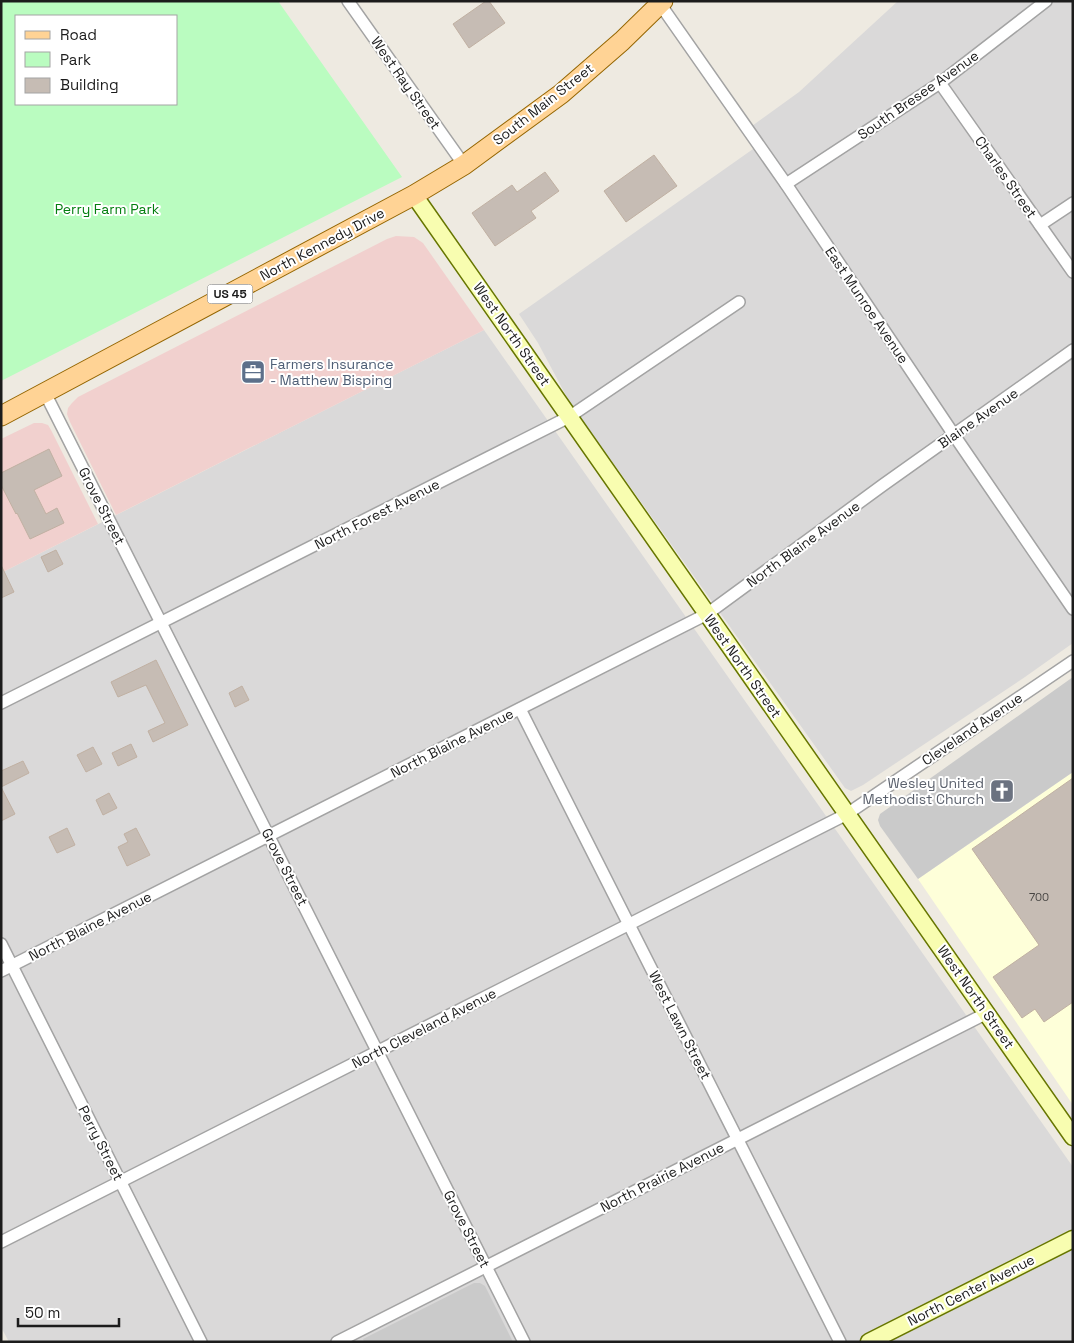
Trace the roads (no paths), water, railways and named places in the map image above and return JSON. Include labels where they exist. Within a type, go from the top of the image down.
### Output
[{"type":"main road","name":"South Main Street","points":[[414,195],[464,165],[561,94],[622,41],[662,2]]},
{"type":"main road","name":"North Kennedy Drive","points":[[45,393],[414,195]]},
{"type":"main road","name":"West North Street","points":[[414,195],[1073,1136]]},
{"type":"main road","name":"US 45","points":[[1,416],[45,393]]},
{"type":"main road","name":"North Center Avenue","points":[[869,1342],[1073,1239]]},
{"type":"street","name":"West Ray Street","points":[[348,1],[464,165]]},
{"type":"street","name":"South Bresee Avenue","points":[[786,184],[940,83],[1046,1]]},
{"type":"street","name":"East Munroe Avenue","points":[[662,2],[1073,608]]},
{"type":"street","name":"Charles Street","points":[[940,83],[1073,272]]},
{"type":"street","points":[[1040,225],[1073,203]]},
{"type":"street","name":"North Forest Avenue","points":[[1,703],[569,416],[739,302]]},
{"type":"street","name":"Blaine Avenue","points":[[883,485],[1073,350]]},
{"type":"street","name":"Grove Street","points":[[45,393],[524,1342]]},
{"type":"street","name":"North Blaine Avenue","points":[[1,971],[707,614],[883,485]]},
{"type":"street","name":"Cleveland Avenue","points":[[847,814],[1073,661]]},
{"type":"street","name":"West Lawn Street","points":[[520,709],[840,1342]]},
{"type":"street","name":"North Cleveland Avenue","points":[[1,1242],[847,814]]},
{"type":"street","name":"Perry Street","points":[[1,944],[201,1342]]},
{"type":"street","name":"North Prairie Avenue","points":[[337,1342],[987,1013]]},
{"type":"place","name":"Farmers Insurance - Matthew Bisping","points":[[253,372]]},
{"type":"place","name":"Wesley United Methodist Church","points":[[1002,791]]},
{"type":"park label","name":"Perry Farm Park","points":[[107,209]]}]
